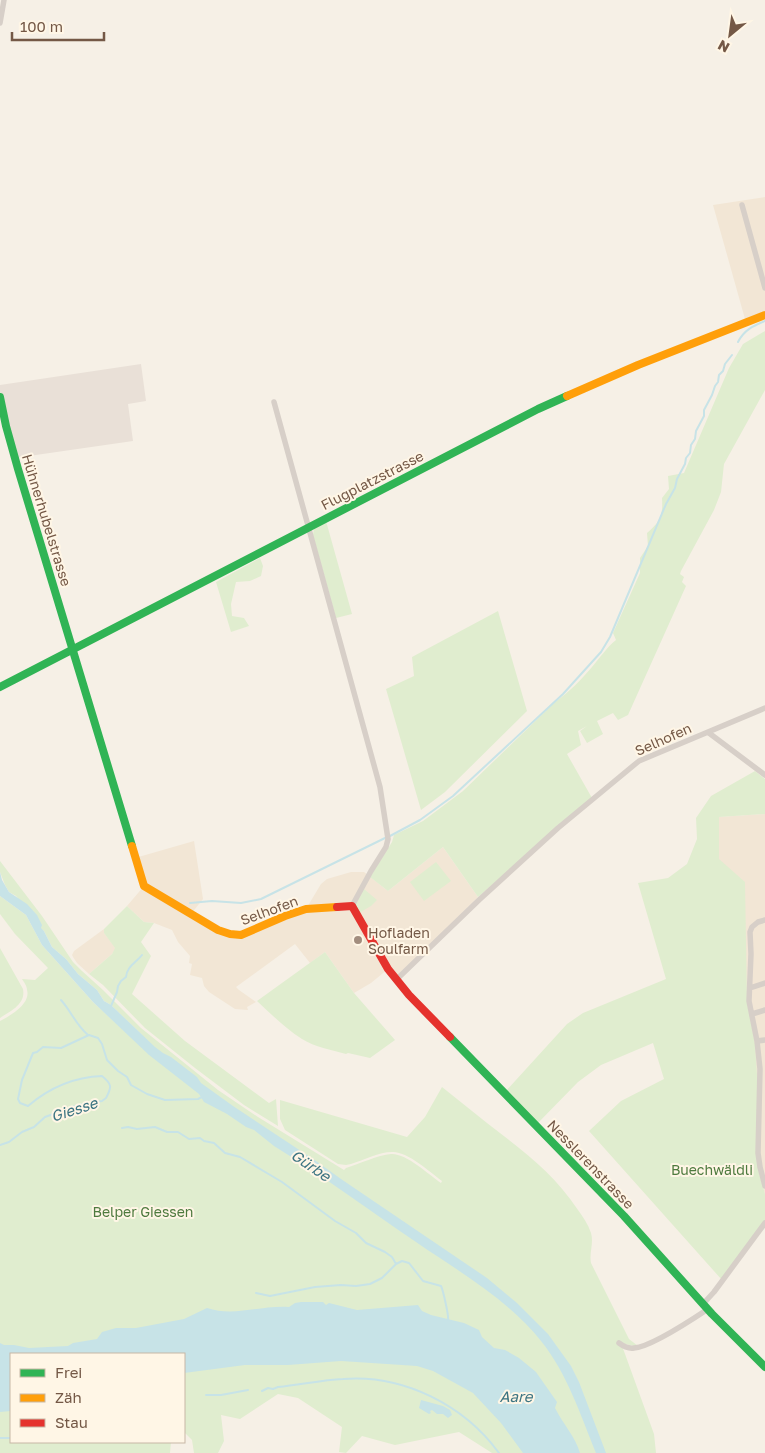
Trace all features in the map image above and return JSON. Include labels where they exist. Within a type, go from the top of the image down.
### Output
[{"type":"street","points":[[0,23],[4,0]]},
{"type":"street","points":[[742,205],[765,288]]},
{"type":"street","name":"Flugplatzstrasse","points":[[0,687],[538,409],[638,365],[765,315]]},
{"type":"street","name":"Hühnerhubelstrasse","points":[[0,398],[6,426],[73,649]]},
{"type":"street","points":[[274,402],[380,787],[388,836],[386,847],[352,906],[374,947],[396,980]]},
{"type":"street","name":"Selhofen","points":[[73,649],[144,886],[218,930],[230,934],[241,935],[306,909],[352,906]]},
{"type":"street","name":"Selhofen","points":[[396,980],[529,854],[634,764],[646,757],[765,708]]},
{"type":"street","points":[[709,732],[765,775]]},
{"type":"street","points":[[765,920],[758,922],[752,927],[750,932],[749,1001],[757,1041],[760,1069],[758,1153],[765,1186]]},
{"type":"street","name":"Nesslerenstrasse","points":[[396,980],[431,1019],[624,1216],[706,1307],[765,1368]]},
{"type":"street","points":[[750,988],[765,982]]},
{"type":"street","points":[[752,1014],[765,1010]]},
{"type":"street","points":[[757,1041],[765,1040]]},
{"type":"street","points":[[619,1343],[631,1348],[638,1347],[666,1334],[706,1307],[714,1292],[765,1223]]},
{"type":"shaded area","points":[[765,197],[765,311],[745,319],[713,205]]},
{"type":"shaded area","points":[[141,364],[146,401],[128,404],[133,441],[15,458],[0,397],[0,385]]},
{"type":"shaded area","points":[[765,814],[765,1194],[759,1173],[719,859],[719,817]]},
{"type":"shaded area","points":[[194,841],[203,899],[191,914],[218,930],[241,935],[306,909],[321,884],[327,879],[351,872],[364,872],[388,891],[443,847],[478,897],[396,980],[388,969],[371,983],[354,993],[325,952],[310,963],[295,944],[236,987],[256,1002],[247,1007],[248,1010],[235,1009],[209,992],[204,986],[202,978],[190,975],[192,964],[189,963],[190,956],[178,942],[172,930],[154,923],[144,922],[127,906],[144,886],[135,858]]},
{"type":"shaded area","points":[[104,929],[104,933],[116,948],[112,954],[89,974],[77,963],[72,955],[74,951]]},
{"type":"green space","points":[[765,331],[765,390],[724,464],[721,492],[714,510],[680,574],[684,577],[682,582],[686,586],[628,715],[618,720],[613,713],[597,721],[603,734],[587,743],[580,731],[587,726],[578,731],[581,745],[567,754],[592,798],[478,897],[443,847],[388,891],[370,877],[392,842],[394,835],[423,821],[463,791],[555,702],[575,686],[616,640],[613,633],[640,573],[640,558],[648,546],[647,533],[660,517],[662,498],[669,489],[668,476],[684,473],[729,368],[743,344]]},
{"type":"green space","points":[[326,521],[352,614],[336,618],[313,535],[314,528]]},
{"type":"green space","points":[[260,558],[263,566],[261,576],[250,581],[236,582],[231,604],[232,616],[244,618],[249,626],[231,632],[216,582]]},
{"type":"green space","points":[[498,611],[527,711],[445,792],[421,810],[386,689],[414,676],[412,657]]},
{"type":"green space","name":"Buechwäldli","points":[[755,771],[765,779],[765,814],[719,817],[719,859],[745,882],[747,1002],[755,1044],[758,1092],[759,1173],[765,1194],[765,1220],[722,1280],[589,1131],[621,1101],[664,1079],[653,1043],[601,1065],[578,1082],[537,1124],[505,1092],[567,1024],[583,1013],[666,979],[638,883],[668,878],[687,864],[697,839],[696,818],[711,796]]},
{"type":"green space","name":"Belper Giessen","points":[[0,861],[42,916],[73,962],[141,1028],[218,1090],[344,1170],[380,1156],[391,1154],[410,1160],[441,1183],[442,1181],[418,1163],[404,1155],[392,1152],[382,1153],[351,1164],[338,1164],[285,1130],[280,1119],[280,1100],[407,1137],[425,1117],[442,1087],[536,1162],[568,1196],[587,1224],[592,1237],[591,1263],[629,1339],[638,1346],[621,1343],[654,1434],[656,1453],[492,1453],[459,1432],[395,1445],[362,1436],[346,1453],[339,1452],[342,1427],[298,1398],[278,1394],[240,1419],[221,1415],[224,1441],[218,1453],[194,1453],[192,1440],[185,1433],[185,1353],[10,1353],[10,1443],[171,1443],[170,1453],[0,1453],[0,1021],[19,1009],[26,1000],[27,989],[22,979],[35,980],[48,968],[15,934],[0,914],[0,896],[26,915],[42,945],[93,1002],[132,1038],[142,1035],[111,1005],[104,1001],[97,990],[78,974],[66,959],[52,947],[44,931],[16,896],[9,892],[0,872]]},
{"type":"green space","points":[[436,862],[451,881],[424,901],[410,882]]},
{"type":"green space","points":[[364,889],[377,900],[359,913],[355,905]]},
{"type":"green space","points":[[127,906],[144,922],[154,923],[141,942],[151,956],[132,994],[185,1041],[269,1103],[276,1099],[278,1126],[244,1105],[145,1028],[103,985],[89,974],[112,954],[115,948],[104,933],[104,929]]},
{"type":"green space","points":[[0,948],[23,989],[23,994],[20,1003],[0,1018]]},
{"type":"green space","points":[[325,952],[354,993],[395,1040],[370,1058],[346,1054],[307,1042],[284,1026],[257,1001]]},
{"type":"water","name":"Gürbe","points":[[0,872],[9,892],[27,904],[37,915],[42,925],[41,928],[52,947],[66,959],[78,974],[97,990],[104,1001],[111,1005],[155,1047],[171,1057],[197,1077],[201,1083],[233,1106],[487,1278],[517,1303],[548,1334],[571,1366],[606,1453],[596,1453],[566,1380],[541,1341],[514,1312],[466,1275],[274,1146],[254,1130],[204,1102],[199,1094],[149,1055],[93,1002],[42,945],[26,915],[0,896]]},
{"type":"water","name":"Aare","points":[[323,1302],[326,1305],[329,1303],[357,1310],[418,1305],[422,1311],[431,1315],[464,1323],[479,1330],[482,1337],[494,1348],[505,1350],[519,1358],[536,1372],[557,1402],[555,1408],[580,1453],[523,1453],[501,1423],[473,1393],[433,1371],[417,1366],[341,1361],[288,1365],[245,1365],[185,1373],[185,1353],[10,1353],[10,1411],[0,1412],[0,1343],[29,1348],[68,1346],[73,1343],[97,1339],[102,1332],[116,1328],[136,1328],[184,1319],[207,1308],[237,1311],[289,1307],[295,1303]]},
{"type":"water","points":[[421,1400],[443,1406],[450,1410],[452,1415],[448,1418],[432,1410],[429,1414],[419,1408]]},
{"type":"waterway","points":[[738,342],[749,329],[765,321]]},
{"type":"waterway","points":[[390,836],[420,820],[453,796],[563,694],[601,652],[610,637],[666,504],[690,453],[696,431],[718,382],[719,375],[732,355]]},
{"type":"waterway","points":[[190,903],[212,901],[241,903],[261,899],[385,838]]},
{"type":"waterway","points":[[111,1006],[121,981],[126,977],[130,967],[142,955]]},
{"type":"waterway","points":[[61,1000],[88,1035]]},
{"type":"waterway","name":"Giesse","points":[[0,1145],[9,1142],[22,1132],[34,1127],[45,1117],[78,1105],[102,1101],[106,1098],[110,1086],[108,1081],[102,1076],[72,1081],[45,1094],[28,1106],[20,1103],[18,1099],[22,1080],[33,1053],[43,1047],[61,1048],[89,1035],[98,1038],[107,1060],[127,1077],[131,1085],[147,1094],[165,1100],[198,1099],[202,1097]]},
{"type":"waterway","points":[[122,1128],[155,1127],[167,1132],[178,1132],[189,1139],[200,1138],[214,1143],[225,1153],[240,1157],[282,1182],[335,1221],[356,1233],[366,1243],[392,1257],[396,1264]]},
{"type":"waterway","points":[[256,1293],[270,1296],[315,1287],[370,1284],[382,1278],[396,1264],[402,1261],[409,1263],[423,1281],[441,1286],[448,1320]]},
{"type":"waterway","points":[[262,1391],[268,1388],[273,1389],[335,1380],[365,1379],[388,1382],[430,1396],[450,1407],[468,1420],[499,1453]]},
{"type":"waterway","points":[[206,1395],[221,1395],[248,1390]]},
{"type":"waterway","points":[[0,1438],[10,1438]]},
{"type":"traffic: fast","points":[[0,687],[538,409],[567,396]]},
{"type":"traffic: fast","points":[[0,397],[18,469],[132,846]]},
{"type":"traffic: fast","points":[[450,1037],[624,1216],[712,1314],[765,1367]]},
{"type":"traffic: slow","points":[[567,396],[638,365],[765,315]]},
{"type":"traffic: slow","points":[[132,846],[144,886],[218,930],[230,934],[241,935],[306,909],[337,907]]},
{"type":"traffic: jam","points":[[337,907],[352,906],[388,969],[409,995],[450,1037]]},
{"type":"place","name":"Hofladen Soulfarm","points":[[358,940]]}]
